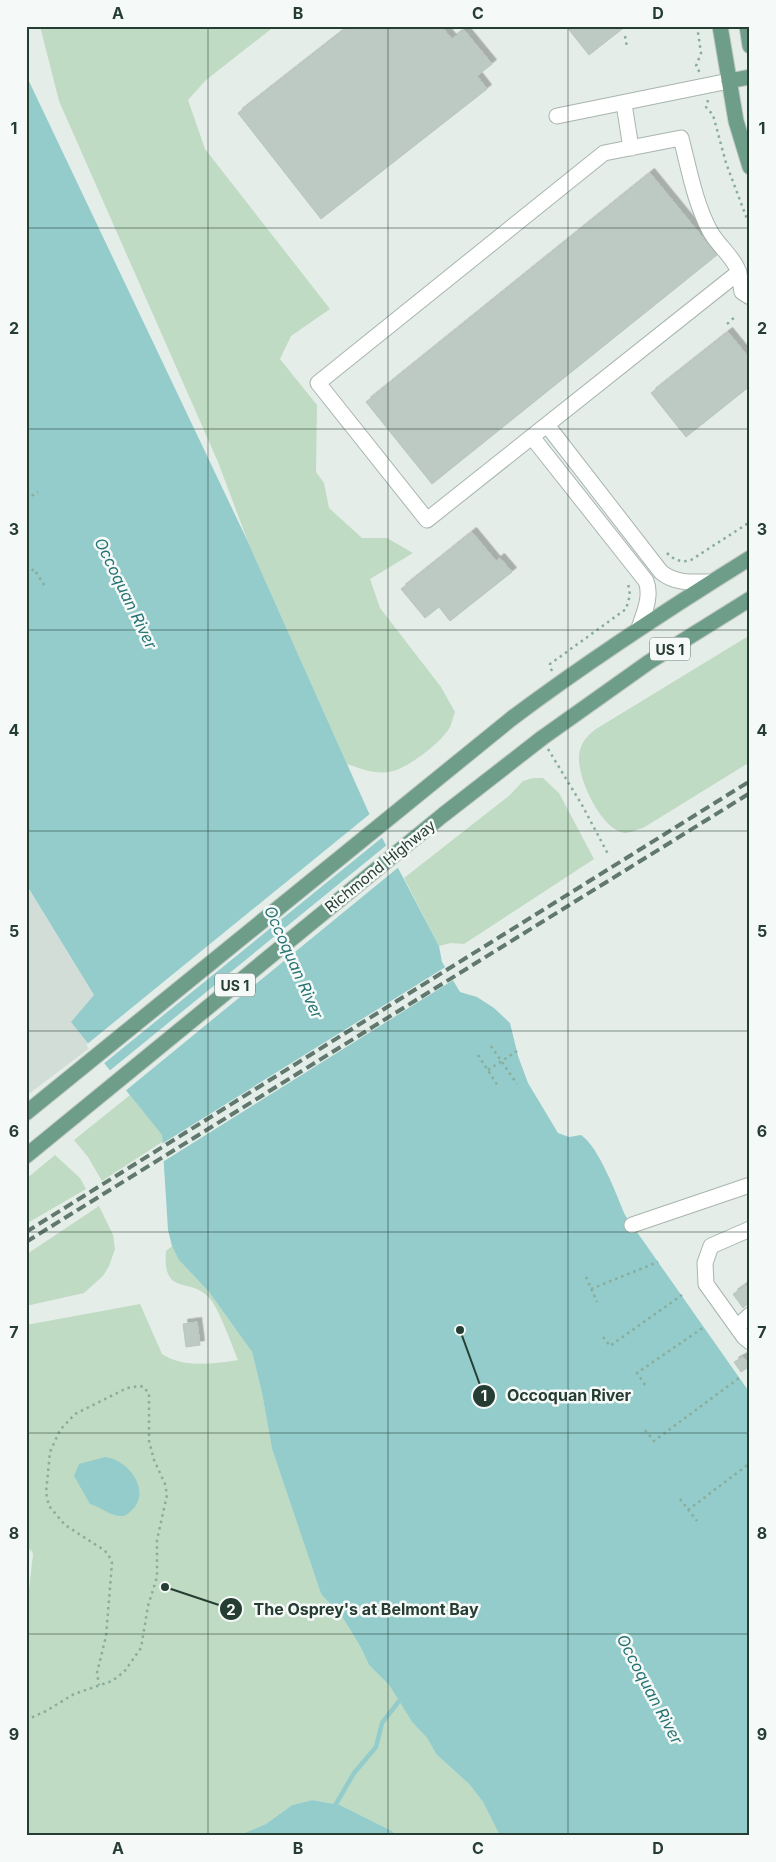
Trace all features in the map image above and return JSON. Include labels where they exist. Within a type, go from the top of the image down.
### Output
[{"type":"main road","points":[[720,26],[736,121],[750,167]]},
{"type":"main road","points":[[746,26],[750,46]]},
{"type":"main road","points":[[730,82],[750,77]]},
{"type":"main road","name":"US 1","points":[[26,1113],[511,719],[639,628],[750,558]]},
{"type":"main road","name":"Richmond Highway","points":[[26,1156],[443,815],[542,738],[648,662],[750,599]]},
{"type":"street","points":[[557,116],[730,82]]},
{"type":"street","points":[[624,104],[631,148]]},
{"type":"street","points":[[739,272],[428,520],[318,383],[604,153],[681,138],[704,218],[710,231],[737,266],[739,272],[742,292],[750,297]]},
{"type":"street","points":[[547,425],[661,572],[666,576],[679,580],[711,582]]},
{"type":"street","points":[[532,437],[646,581],[648,598],[639,628]]},
{"type":"street","points":[[632,1225],[750,1185]]},
{"type":"street","points":[[750,1229],[711,1246],[706,1263],[706,1284],[750,1342]]},
{"type":"street","points":[[737,1327],[750,1315]]},
{"type":"path","points":[[697,26],[701,53],[696,66],[699,70]]},
{"type":"path","points":[[625,36],[627,47]]},
{"type":"path","points":[[709,103],[706,107],[713,115],[726,163],[750,227]]},
{"type":"path","points":[[727,324],[736,316]]},
{"type":"path","points":[[26,499],[38,492]]},
{"type":"path","points":[[667,554],[684,563],[750,522]]},
{"type":"path","points":[[26,574],[34,569],[46,588]]},
{"type":"path","points":[[561,682],[550,668],[550,664],[626,609],[630,594],[625,580]]},
{"type":"path","points":[[542,738],[582,805],[608,854]]},
{"type":"path","points":[[491,1046],[517,1084]]},
{"type":"path","points":[[488,1070],[517,1052]]},
{"type":"path","points":[[478,1055],[498,1086]]},
{"type":"path","points":[[591,1289],[658,1262]]},
{"type":"path","points":[[586,1276],[597,1302]]},
{"type":"path","points":[[603,1337],[610,1346],[682,1295]]},
{"type":"path","points":[[645,1385],[637,1373],[704,1327]]},
{"type":"path","points":[[645,1430],[654,1441],[739,1378]]},
{"type":"path","points":[[26,1720],[46,1711],[74,1694],[112,1681],[124,1672],[141,1648],[148,1606],[158,1572],[157,1540],[167,1489],[154,1460],[149,1441],[149,1394],[144,1387],[140,1386],[126,1388],[76,1414],[56,1436],[49,1460],[46,1493],[49,1506],[65,1525],[104,1550],[112,1563],[106,1636],[97,1673],[99,1685]]},
{"type":"path","points":[[688,1510],[750,1463]]},
{"type":"path","points":[[680,1499],[697,1521]]},
{"type":"shaded area","points":[[26,884],[94,995],[91,1047],[26,1096]]},
{"type":"green space","points":[[40,26],[275,26],[206,80],[188,100],[205,149],[330,309],[291,336],[280,359],[317,405],[316,472],[324,483],[329,508],[362,538],[387,538],[413,553],[370,579],[380,608],[441,687],[455,712],[446,733],[423,754],[405,766],[389,772],[373,772],[347,764],[248,542],[218,462],[59,101]]},
{"type":"green space","points":[[750,635],[750,762],[643,828],[625,833],[616,830],[598,812],[585,785],[579,760],[580,750],[584,741],[596,729]]},
{"type":"green space","points":[[543,778],[559,793],[594,859],[464,944],[451,943],[439,946],[404,878],[510,795],[523,781]]},
{"type":"green space","points":[[130,1095],[162,1135],[162,1142],[102,1181],[88,1157],[74,1140]]},
{"type":"green space","points":[[55,1155],[80,1178],[86,1189],[26,1224],[26,1179]]},
{"type":"green space","points":[[99,1206],[113,1235],[115,1249],[103,1276],[84,1293],[26,1306],[27,1254]]},
{"type":"green space","points":[[172,1246],[181,1262],[209,1292],[252,1352],[262,1393],[272,1449],[321,1594],[343,1618],[369,1665],[389,1685],[412,1722],[427,1738],[436,1754],[469,1784],[483,1802],[500,1836],[396,1836],[392,1831],[340,1805],[312,1800],[292,1805],[266,1824],[237,1836],[26,1836],[26,1592],[29,1590],[33,1554],[26,1539],[26,1325],[140,1304],[162,1354],[179,1361],[198,1364],[238,1360],[222,1320],[211,1300],[195,1289],[173,1281],[169,1275],[166,1266],[166,1251]]},
{"type":"water","points":[[26,75],[248,542],[368,811],[439,946],[442,962],[460,992],[477,997],[494,1008],[510,1023],[518,1056],[528,1083],[558,1133],[569,1137],[581,1135],[588,1141],[606,1172],[625,1215],[750,1393],[750,1836],[500,1836],[483,1802],[469,1784],[436,1754],[427,1738],[412,1722],[389,1685],[369,1665],[343,1618],[321,1594],[272,1449],[262,1393],[252,1352],[209,1292],[179,1260],[172,1246],[168,1230],[162,1135],[71,1022],[94,995],[26,884]]},
{"type":"water","points":[[105,1457],[122,1463],[135,1477],[138,1485],[138,1502],[124,1516],[114,1515],[90,1504],[74,1476],[79,1464]]},
{"type":"water","points":[[312,1800],[340,1805],[392,1831],[396,1836],[237,1836],[266,1824],[292,1805]]},
{"type":"pier","points":[[371,813],[384,836],[102,1065],[86,1045]]},
{"type":"pier","points":[[388,844],[400,866],[124,1092],[108,1072]]},
{"type":"pier","points":[[447,966],[455,979],[161,1163],[160,1145]]},
{"type":"building","points":[[349,26],[441,26],[452,39],[464,30],[492,64],[477,76],[487,89],[321,219],[238,113]]},
{"type":"building","points":[[566,26],[626,26],[589,55]]},
{"type":"building","points":[[650,173],[717,255],[432,484],[366,402]]},
{"type":"building","points":[[728,332],[750,359],[750,386],[686,437],[651,393]]},
{"type":"building","points":[[472,532],[496,561],[500,558],[512,572],[450,621],[439,607],[425,618],[401,589]]},
{"type":"building","points":[[746,1285],[750,1290],[750,1302],[743,1308],[733,1294]]},
{"type":"building","points":[[197,1322],[200,1345],[186,1347],[183,1324]]},
{"type":"building","points":[[743,1357],[750,1366],[741,1372],[734,1362]]},
{"type":"waterway","points":[[336,1804],[354,1773],[376,1747],[382,1723],[399,1701]]},
{"type":"railway","points":[[26,1232],[750,781]]},
{"type":"railway","points":[[26,1242],[750,793]]},
{"type":"place","name":"Occoquan River","points":[[460,1330]]},
{"type":"place","name":"The Osprey's at Belmont Bay","points":[[165,1587]]}]
